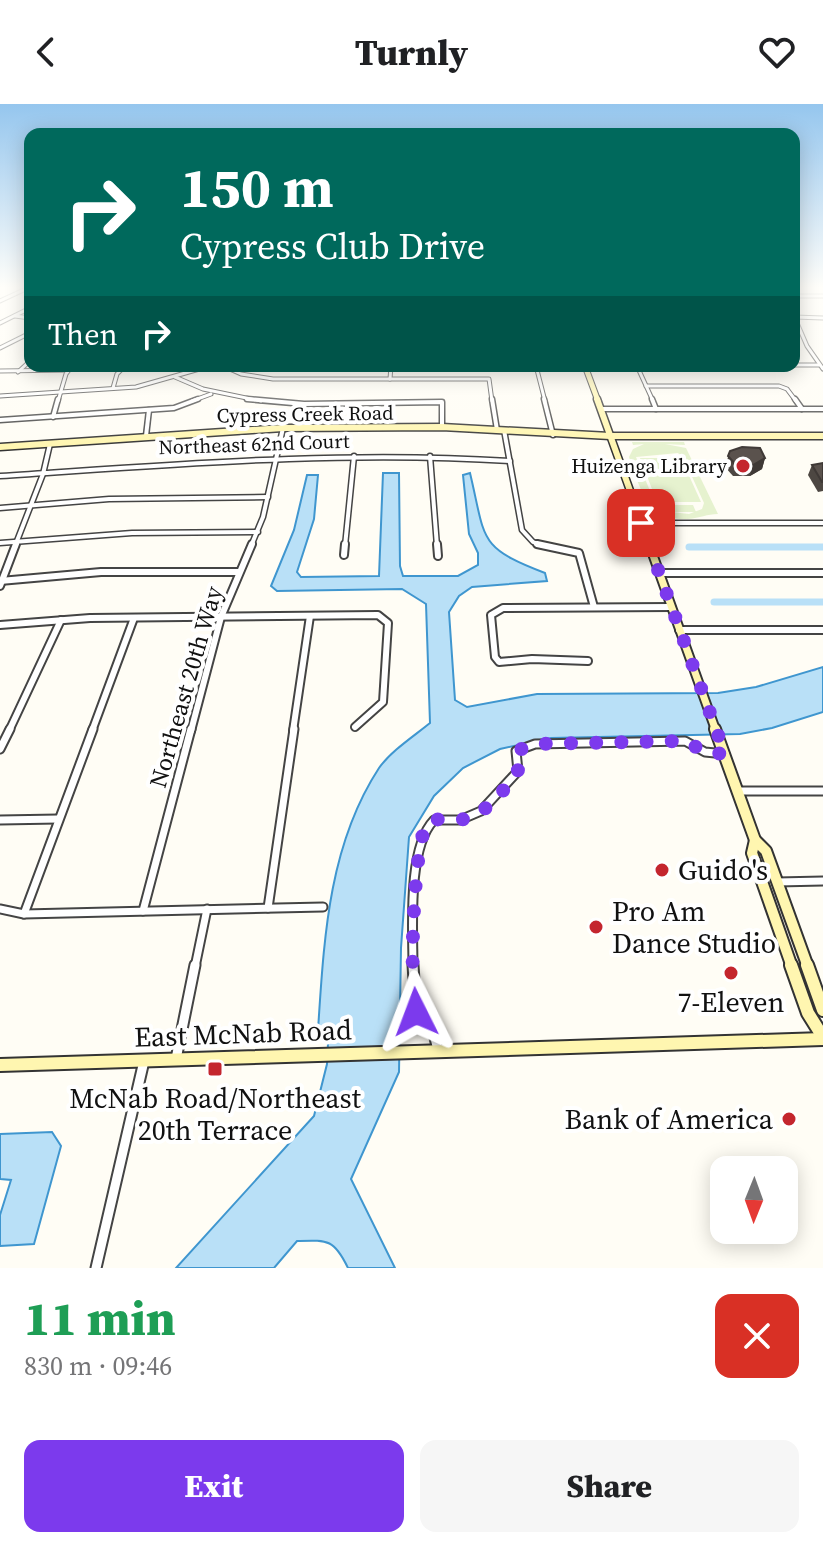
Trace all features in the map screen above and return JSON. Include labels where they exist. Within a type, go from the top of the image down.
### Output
[{"type":"street","points":[[805,341],[821,367]]},
{"type":"street","points":[[800,365],[821,367]]},
{"type":"street","points":[[18,372],[24,366]]},
{"type":"street","points":[[0,371],[24,372]]},
{"type":"street","points":[[53,417],[68,372]]},
{"type":"street","points":[[113,388],[119,372]]},
{"type":"street","points":[[0,395],[146,385],[191,372]]},
{"type":"street","points":[[236,372],[273,379],[489,379],[525,536],[542,546],[573,551],[583,559],[594,607]]},
{"type":"street","points":[[390,379],[391,372]]},
{"type":"street","points":[[537,372],[553,435]]},
{"type":"street","points":[[587,372],[755,840],[766,851],[823,1010]]},
{"type":"street","points":[[640,372],[656,409]]},
{"type":"street","points":[[175,377],[211,394],[268,402],[442,402],[442,427]]},
{"type":"street","points":[[646,386],[784,387],[802,409]]},
{"type":"street","points":[[0,420],[149,410],[186,405],[211,394]]},
{"type":"street","points":[[601,409],[823,409]]},
{"type":"street","points":[[146,436],[149,410]]},
{"type":"street","name":"Cypress Creek Road","points":[[0,447],[283,428],[442,427],[553,435],[823,437]]},
{"type":"street","name":"Northeast 20th Way","points":[[143,911],[221,617],[258,532],[283,428]]},
{"type":"street","points":[[50,444],[43,474],[1,583],[101,572],[239,572]]},
{"type":"street","points":[[344,555],[354,456]]},
{"type":"street","points":[[430,456],[438,556]]},
{"type":"street","name":"Northeast 62nd Court","points":[[0,476],[276,457],[430,456],[510,461]]},
{"type":"street","points":[[0,508],[109,499],[268,497]]},
{"type":"street","points":[[641,523],[823,523]]},
{"type":"street","points":[[0,543],[132,533],[258,532]]},
{"type":"street","points":[[658,573],[823,573]]},
{"type":"street","points":[[588,661],[532,659],[504,662],[495,657],[491,615],[494,610],[671,607]]},
{"type":"street","points":[[0,625],[134,618],[378,615],[388,623],[383,702],[355,727]]},
{"type":"street","points":[[268,908],[310,616]]},
{"type":"street","points":[[24,914],[134,618]]},
{"type":"street","points":[[0,749],[61,620]]},
{"type":"street","points":[[679,630],[823,630]]},
{"type":"street","points":[[438,1050],[433,1030],[427,1020],[416,1012],[414,1005],[416,862],[425,826],[433,820],[463,820],[495,802],[518,771],[516,751],[535,744],[685,741],[705,752],[725,754]]},
{"type":"street","points":[[738,791],[823,791]]},
{"type":"street","points":[[0,820],[58,819]]},
{"type":"street","points":[[755,840],[752,853],[808,1013],[823,1038]]},
{"type":"street","points":[[777,882],[823,881]]},
{"type":"street","points":[[0,909],[24,914],[323,907]]},
{"type":"street","points":[[176,1059],[207,909]]},
{"type":"street","name":"East McNab Road","points":[[0,1065],[823,1038]]},
{"type":"street","points":[[96,1268],[144,1060]]},
{"type":"green space","points":[[632,442],[684,442],[685,445],[665,444],[686,448],[718,514],[674,518],[655,509],[642,491],[629,457],[633,449],[644,444],[633,445]],"holes":[[[678,453],[684,459],[704,503],[702,509],[696,511],[693,505],[667,505],[670,512],[655,503],[636,457]]]},
{"type":"green space","points":[[640,458],[681,458],[701,502],[657,502]]},
{"type":"water","points":[[383,473],[399,473],[400,566],[403,576],[458,576],[478,565],[478,553],[469,534],[463,475],[470,473],[488,538],[507,556],[545,573],[547,581],[472,587],[459,596],[449,612],[455,700],[467,707],[537,694],[718,693],[756,687],[823,667],[823,712],[740,734],[551,738],[500,749],[463,768],[434,796],[409,837],[401,948],[399,1072],[351,1179],[395,1268],[348,1268],[329,1243],[297,1241],[274,1268],[176,1268],[314,1116],[327,1064],[328,1043],[318,1030],[326,928],[339,861],[362,798],[379,768],[430,723],[426,604],[402,589],[277,591],[271,586],[294,530],[307,475],[318,475],[314,519],[297,572],[301,577],[379,576]]},
{"type":"water","points":[[52,1132],[61,1146],[34,1244],[0,1246],[0,1215],[11,1180],[0,1179],[0,1134]]},
{"type":"building","points":[[742,447],[760,448],[765,458],[753,465],[736,465],[728,456],[730,451]]},
{"type":"building","points":[[823,463],[823,482],[822,482],[812,465]]},
{"type":"waterway","points":[[689,547],[823,547]]},
{"type":"waterway","points":[[714,602],[823,602]]},
{"type":"place","name":"Huizenga Library","points":[[743,466]]},
{"type":"place","name":"Guido's","points":[[662,870]]},
{"type":"place","name":"Pro Am Dance Studio","points":[[596,927]]},
{"type":"place","name":"7-Eleven","points":[[731,973]]},
{"type":"place","name":"McNab Road/Northeast 20th Terrace","points":[[215,1069]]},
{"type":"place","name":"Bank of America","points":[[789,1119]]},
{"type":"route","points":[[416,1012],[416,862],[425,826],[433,820],[463,820],[495,802],[518,771],[516,751],[535,744],[685,741],[693,742],[705,752],[725,754],[641,523]]}]
